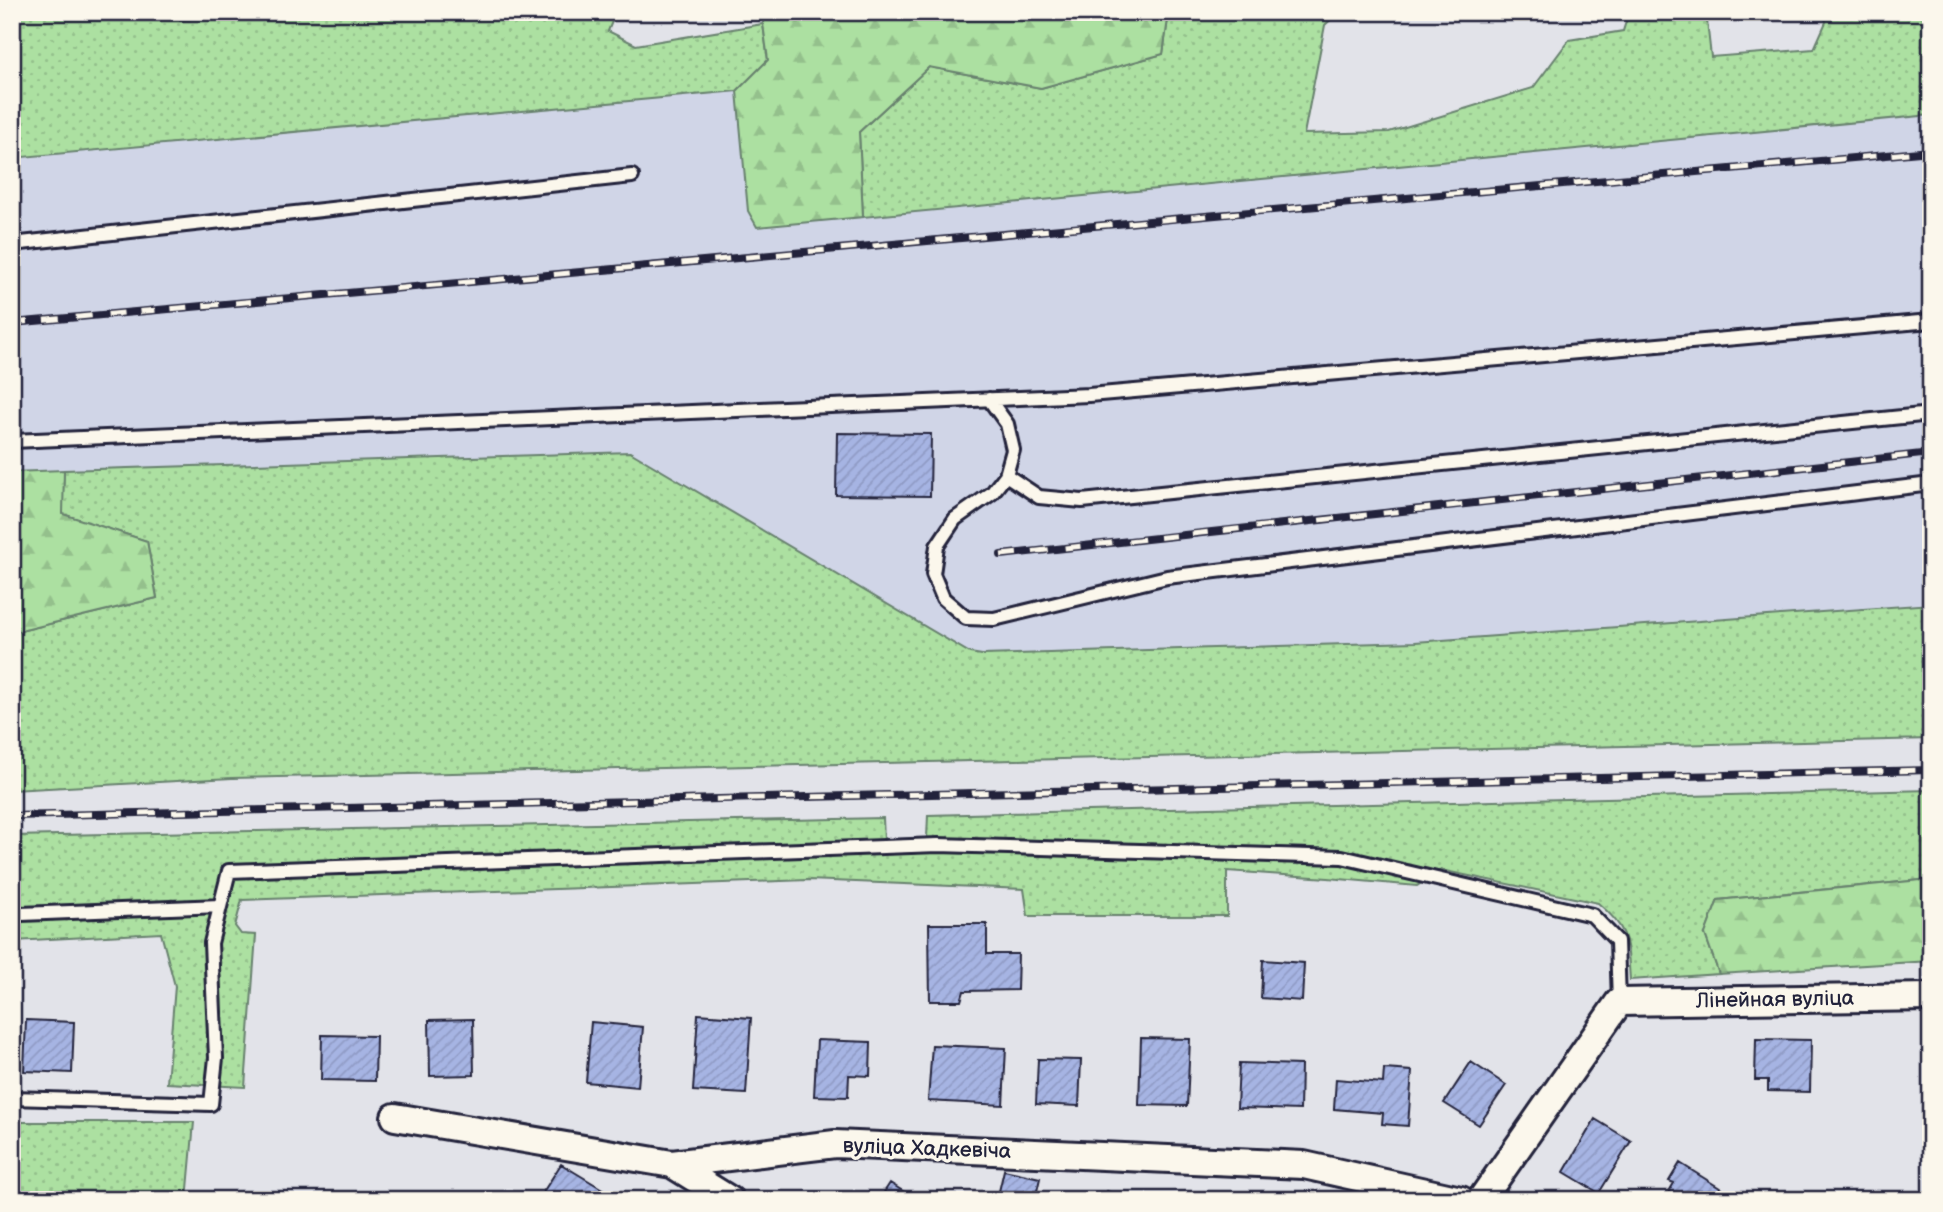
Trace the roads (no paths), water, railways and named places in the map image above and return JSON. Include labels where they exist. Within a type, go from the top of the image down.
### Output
[{"type":"street","name":"Лінейная вуліца","points":[[1619,1002],[1931,997]]},
{"type":"street","points":[[1481,1200],[1619,1002]]},
{"type":"street","name":"вуліца Хадкевіча","points":[[394,1117],[672,1164],[835,1144],[1180,1159],[1304,1165],[1461,1200]]},
{"type":"street","points":[[672,1164],[730,1200]]},
{"type":"lane","points":[[12,244],[632,176]]},
{"type":"lane","points":[[12,441],[1089,395],[1931,321]]},
{"type":"lane","points":[[989,400],[1007,424],[1013,450],[1006,475],[992,493],[955,519],[937,546],[933,574],[943,598],[966,618],[994,619],[1167,577],[1931,484]]},
{"type":"lane","points":[[1006,475],[1039,497],[1082,501],[1931,414]]},
{"type":"lane","points":[[12,1098],[211,1104],[216,1058],[211,943],[229,871],[938,845],[1342,858],[1592,915],[1617,941],[1619,1002]]},
{"type":"lane","points":[[21,914],[220,906]]},
{"type":"railway","points":[[12,323],[1931,151]]},
{"type":"railway","points":[[1001,555],[1931,453]]},
{"type":"railway","points":[[12,816],[1931,770]]}]
